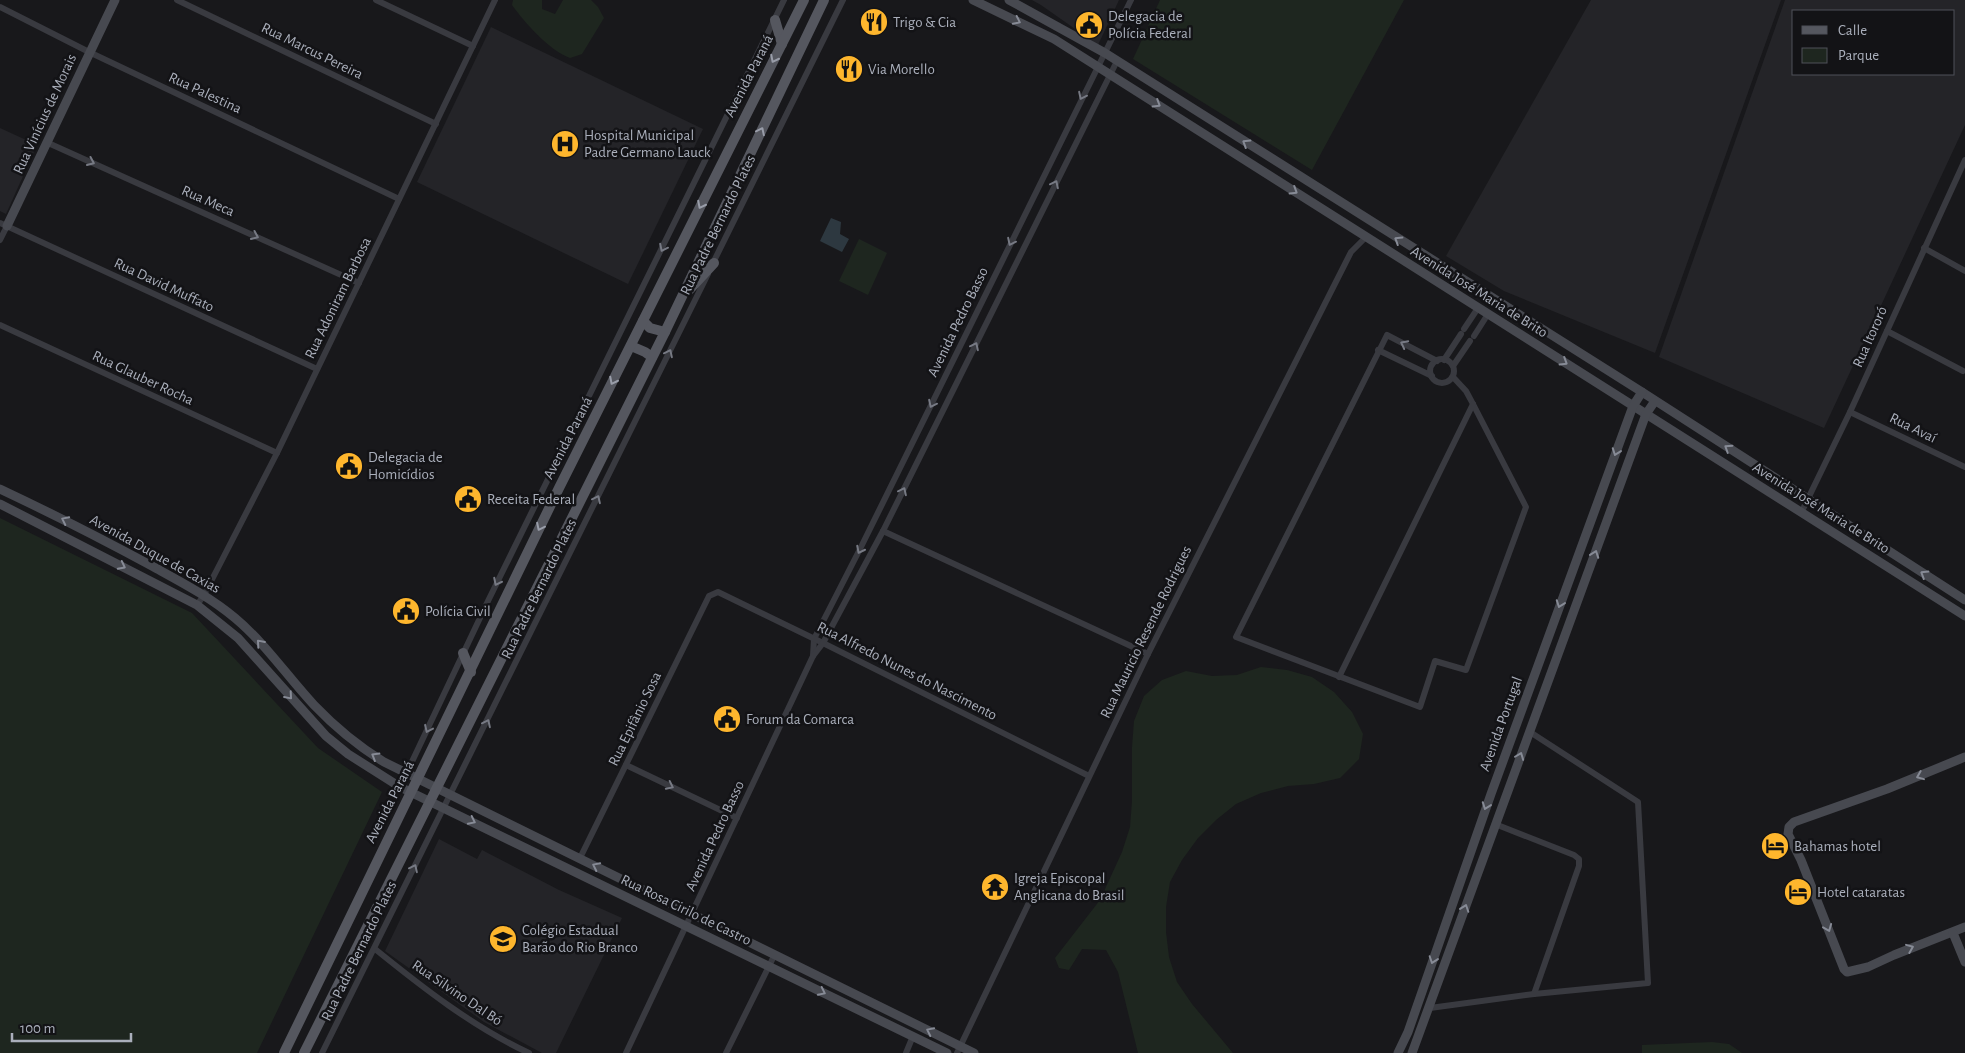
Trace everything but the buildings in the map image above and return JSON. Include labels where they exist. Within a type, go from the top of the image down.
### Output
[{"type":"main road","name":"Rua Vinícius de Morais","points":[[3,225],[46,142],[115,0]]},
{"type":"main road","name":"Avenida Paraná","points":[[284,1053],[559,488],[804,0]]},
{"type":"main road","points":[[304,1053],[665,332],[824,0]]},
{"type":"main road","name":"Avenida José Maria de Brito","points":[[1009,0],[1105,53],[1642,392],[1965,600]]},
{"type":"main road","name":"Avenida José Maria de Brito","points":[[979,1],[1054,39],[1965,616]]},
{"type":"main road","points":[[775,20],[782,44]]},
{"type":"main road","points":[[678,305],[714,262]]},
{"type":"main road","points":[[643,321],[650,328],[665,332]]},
{"type":"main road","points":[[630,346],[645,352],[652,358]]},
{"type":"main road","name":"Avenida Portugal","points":[[1398,1053],[1408,1032],[1483,815],[1633,406],[1642,392]]},
{"type":"main road","name":"Avenida Portugal","points":[[1412,1053],[1646,414],[1655,401]]},
{"type":"main road","name":"Avenida Duque de Caxias","points":[[0,489],[86,530],[204,595],[254,635],[314,705],[364,750],[418,780],[801,967],[959,1050],[974,1053]]},
{"type":"main road","name":"Avenida Duque de Caxias","points":[[0,504],[197,605],[238,638],[326,736],[348,754],[412,792]]},
{"type":"main road","points":[[464,653],[471,672]]},
{"type":"main road","points":[[1965,757],[1887,789],[1794,822],[1789,827],[1788,834],[1801,860],[1844,969],[1850,973],[1965,927]]},
{"type":"main road","name":"Rua Rosa Cirilo de Castro","points":[[412,792],[947,1053]]},
{"type":"main road","points":[[1953,933],[1965,962]]},
{"type":"main road","points":[[795,978],[801,967]]},
{"type":"street","name":"Rua Marcus Pereira","points":[[177,0],[436,124]]},
{"type":"street","points":[[376,0],[473,46]]},
{"type":"street","name":"Rua Adoniram Barbosa","points":[[197,605],[204,595],[277,453],[496,0]]},
{"type":"street","points":[[400,786],[784,0]]},
{"type":"street","name":"Rua Padre Bernardo Plates","points":[[322,1053],[843,0]]},
{"type":"street","name":"Avenida Pedro Basso","points":[[813,656],[814,638],[861,547],[1131,0]]},
{"type":"street","name":"Rua Palestina","points":[[0,7],[89,52],[400,199]]},
{"type":"street","name":"Avenida Pedro Basso","points":[[626,1053],[813,656],[823,643],[883,531],[1117,61]]},
{"type":"street","name":"Rua Meca","points":[[46,142],[359,283]]},
{"type":"street","name":"Rua Itororó","points":[[1802,512],[1850,412],[1924,248],[1962,173],[1965,160]]},
{"type":"street","name":"Rua Vinícius de Morais","points":[[0,240],[3,225]]},
{"type":"street","name":"Rua David Muffato","points":[[3,225],[317,369]]},
{"type":"street","name":"Rua Mauricio Resende Rodrigues","points":[[959,1050],[1148,654],[1351,252],[1366,237]]},
{"type":"street","points":[[1924,248],[1965,271]]},
{"type":"street","points":[[1432,376],[1431,369],[1461,334],[1478,308]]},
{"type":"street","points":[[1453,366],[1387,336],[1378,350],[1236,637],[1420,707],[1435,661],[1466,670],[1526,506],[1474,404],[1453,377],[1453,366],[1488,314]]},
{"type":"street","name":"Rua Glauber Rocha","points":[[0,325],[277,453]]},
{"type":"street","points":[[1887,331],[1963,372]]},
{"type":"street","points":[[1461,334],[1471,340]]},
{"type":"street","points":[[1378,350],[1432,376],[1437,382],[1444,383],[1453,377]]},
{"type":"street","points":[[1339,676],[1474,404]]},
{"type":"street","name":"Rua Avaí","points":[[1850,412],[1965,467]]},
{"type":"street","points":[[883,531],[1148,654]]},
{"type":"street","name":"Rua Alfredo Nunes do Nascimento","points":[[714,593],[718,592],[814,638],[1089,776]]},
{"type":"street","name":"Rua Epifânio Sosa","points":[[580,858],[709,596],[714,593]]},
{"type":"street","points":[[1430,1008],[1534,994],[1648,983],[1638,802],[1530,732]]},
{"type":"street","points":[[626,765],[737,818]]},
{"type":"street","points":[[1495,824],[1574,854],[1579,859],[1580,866],[1534,994]]},
{"type":"street","name":"Rua Silvino Dal Bó","points":[[375,948],[420,985],[474,1022],[524,1052]]},
{"type":"street","points":[[726,1053],[775,954]]},
{"type":"street","points":[[906,1053],[913,1036]]},
{"type":"shaded area","name":"Delegacia de Polícia Federal","points":[[1032,0],[1119,0],[1098,45]]},
{"type":"shaded area","points":[[1591,0],[1781,0],[1655,353],[1504,291],[1446,256]]},
{"type":"shaded area","points":[[1785,0],[1965,0],[1965,125],[1824,428],[1659,357]]},
{"type":"shaded area","name":"Hospital Municipal Padre Germano Lauck","points":[[491,27],[703,129],[628,284],[417,182]]},
{"type":"shaded area","points":[[0,128],[37,145],[6,214],[0,211]]},
{"type":"shaded area","points":[[831,218],[841,222],[840,234],[849,239],[842,252],[820,241]]},
{"type":"shaded area","points":[[439,839],[477,859],[482,850],[559,890],[622,918],[556,1053],[542,1053],[484,1022],[385,951]]},
{"type":"green space","points":[[513,0],[542,0],[542,9],[555,14],[563,0],[591,0],[598,7],[604,18],[582,54],[570,58],[554,49],[538,35],[512,5]]},
{"type":"green space","points":[[1160,0],[1404,0],[1312,170],[1133,59]]},
{"type":"green space","points":[[859,239],[887,253],[868,295],[839,281]]},
{"type":"green space","points":[[0,518],[192,613],[318,748],[382,792],[257,1053],[0,1053]]},
{"type":"green space","points":[[1261,667],[1287,670],[1312,677],[1334,692],[1352,712],[1363,734],[1359,759],[1340,778],[1314,784],[1288,786],[1261,793],[1236,804],[1198,838],[1182,860],[1170,882],[1166,907],[1169,957],[1177,982],[1192,1004],[1233,1053],[1138,1053],[1118,972],[1106,950],[1082,949],[1069,970],[1059,968],[1055,958],[1100,900],[1122,852],[1130,827],[1134,721],[1144,696],[1162,680],[1186,671],[1212,676],[1237,675]]},
{"type":"green space","points":[[1712,1042],[1729,1044],[1742,1053],[1642,1053],[1642,1045]]},
{"type":"place","name":"Trigo & Cia","points":[[874,22]]},
{"type":"place","name":"Delegacia de Polícia Federal","points":[[1089,25]]},
{"type":"place","name":"Via Morello","points":[[849,69]]},
{"type":"place","name":"Hospital Municipal Padre Germano Lauck","points":[[565,144]]},
{"type":"place","name":"Delegacia de Homicídios","points":[[349,466]]},
{"type":"place","name":"Receita Federal","points":[[468,499]]},
{"type":"place","name":"Polícia Civil","points":[[406,611]]},
{"type":"place","name":"Forum da Comarca","points":[[727,719]]},
{"type":"place","name":"Bahamas hotel","points":[[1775,846]]},
{"type":"place","name":"Igreja Episcopal Anglicana do Brasil","points":[[995,887]]},
{"type":"place","name":"Hotel cataratas","points":[[1798,892]]},
{"type":"place","name":"Colégio Estadual Barão do Rio Branco","points":[[503,939]]}]
